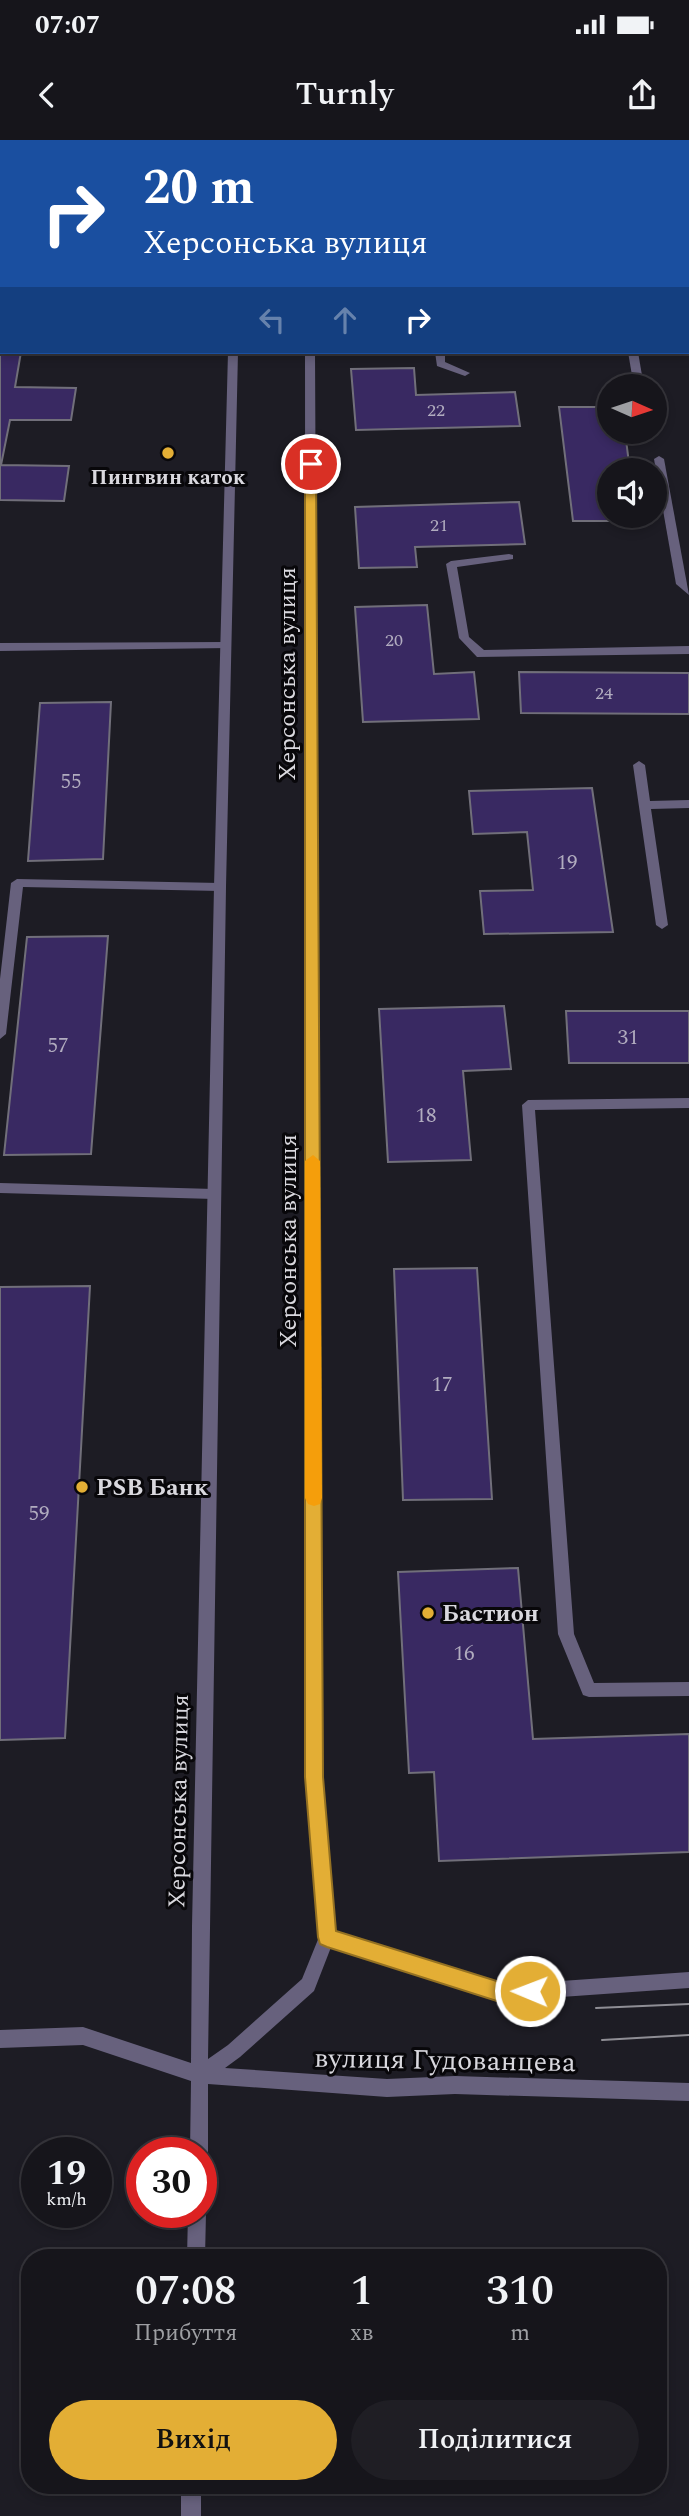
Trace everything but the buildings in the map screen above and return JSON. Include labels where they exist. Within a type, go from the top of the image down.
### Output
[{"type":"street","name":"Херсонська вулиця","points":[[199,2137],[200,1913],[233,354]]},
{"type":"street","name":"Херсонська вулиця","points":[[200,2075],[234,2051],[308,1985],[327,1937],[314,1777],[310,354]]},
{"type":"street","points":[[440,354],[440,364],[465,373]]},
{"type":"street","points":[[633,354],[637,374]]},
{"type":"street","points":[[667,504],[681,584],[689,592]]},
{"type":"street","points":[[509,557],[451,564],[464,638],[481,654],[689,650]]},
{"type":"street","points":[[0,647],[225,646]]},
{"type":"street","points":[[639,765],[662,925]]},
{"type":"street","points":[[645,805],[689,804]]},
{"type":"street","points":[[0,1034],[17,883],[220,887]]},
{"type":"street","points":[[689,1103],[528,1105],[566,1634],[589,1690],[689,1689]]},
{"type":"street","points":[[0,1188],[214,1195]]},
{"type":"street","points":[[327,1937],[503,1993],[689,1980]]},
{"type":"street","name":"вулиця Гудованцева","points":[[0,2039],[83,2036],[200,2075],[387,2088],[456,2085],[689,2092]]},
{"type":"street","points":[[196,2249],[197,2228]]},
{"type":"street","points":[[191,2494],[191,2516]]},
{"type":"tram line","points":[[596,2008],[689,2004]]},
{"type":"tram line","points":[[602,2040],[689,2035]]},
{"type":"slow traffic","points":[[313,1161],[314,1498]]},
{"type":"place","name":"Пингвин каток","points":[[168,453]]},
{"type":"place","name":"PSB Банк","points":[[82,1487]]},
{"type":"place","name":"Бастион","points":[[428,1613]]},
{"type":"route","points":[[311,464],[314,1777],[327,1937],[503,1993],[530,1991]]}]
